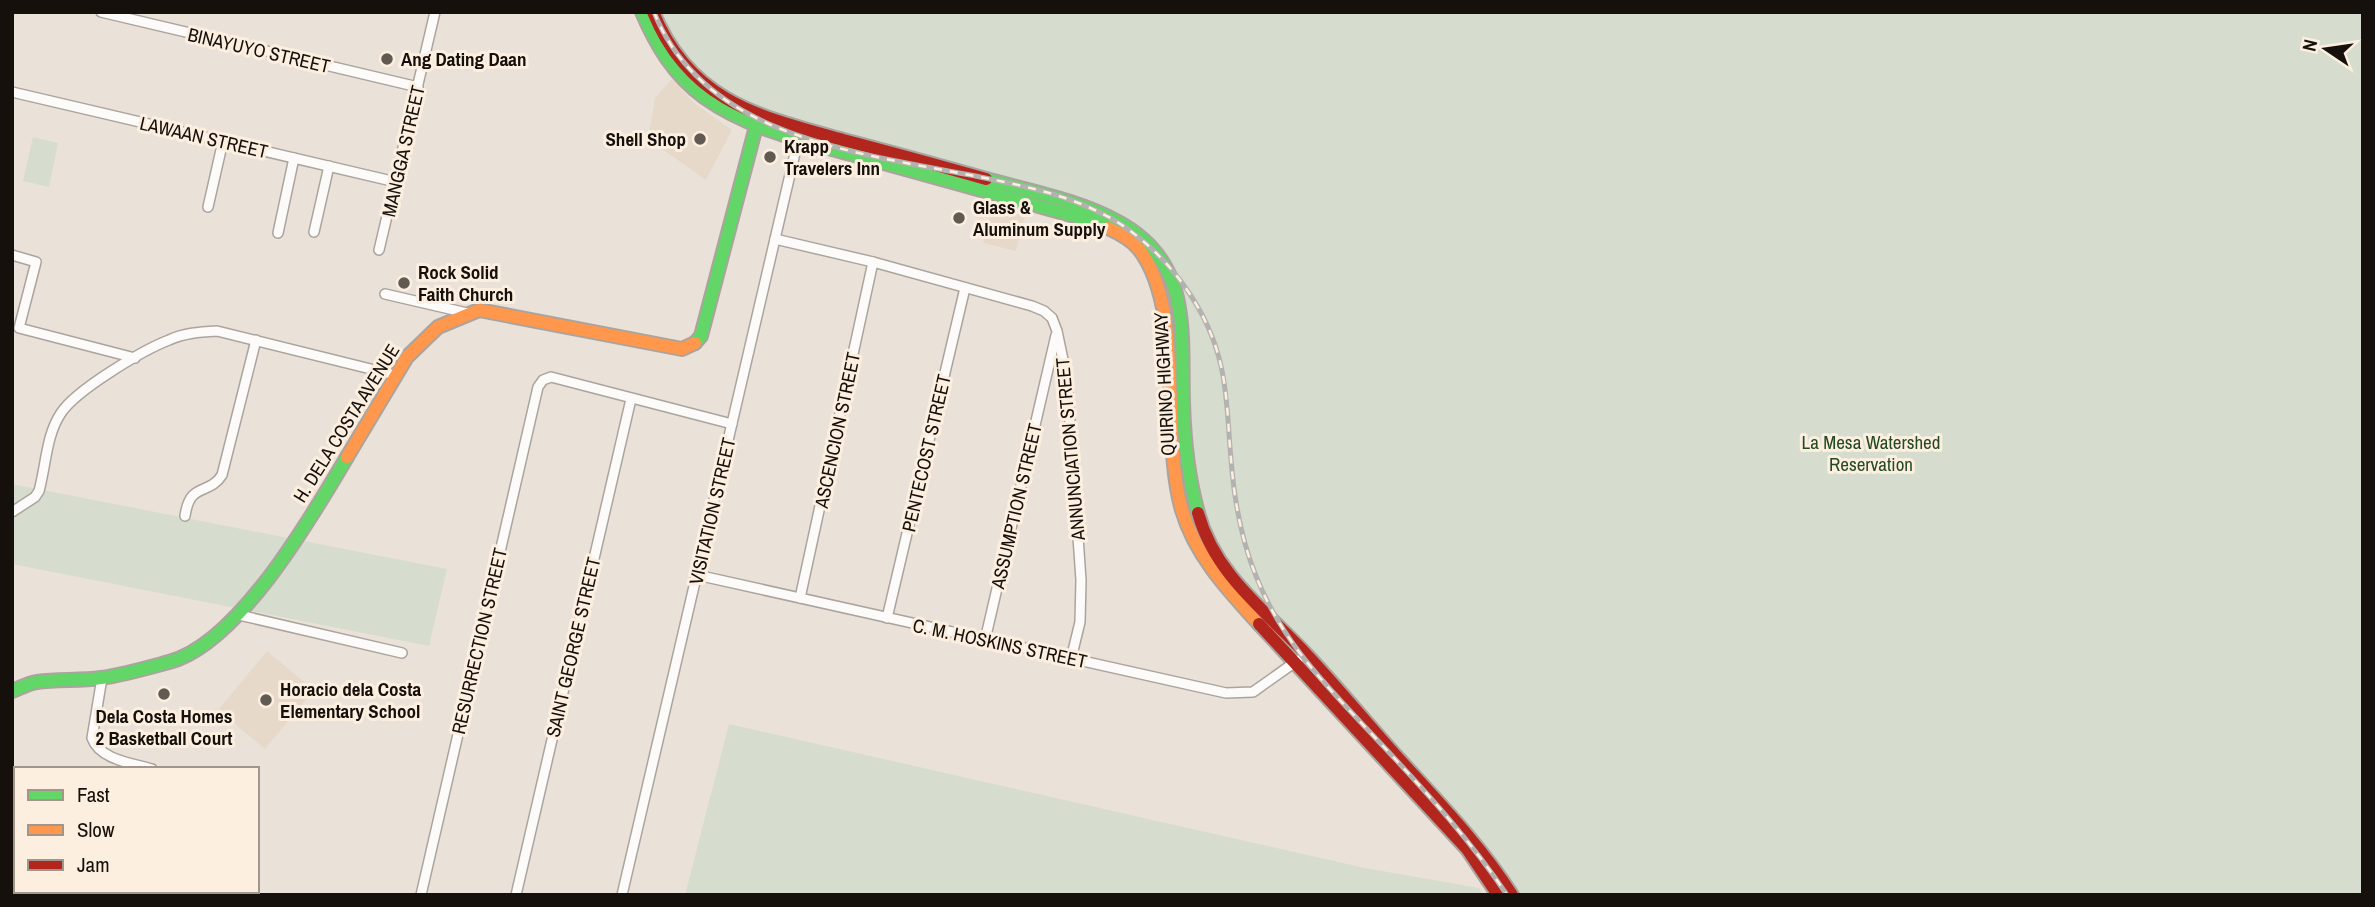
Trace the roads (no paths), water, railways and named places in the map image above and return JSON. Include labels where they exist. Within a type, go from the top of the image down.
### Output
[{"type":"main road","name":"QUIRINO HIGHWAY","points":[[642,12],[655,43],[686,82],[714,105],[799,133],[1091,210],[1112,217],[1147,242],[1171,275],[1177,290],[1188,472],[1193,503],[1222,565],[1467,849],[1498,895]]},
{"type":"main road","name":"QUIRINO HIGHWAY","points":[[653,12],[671,49],[692,75],[757,120]]},
{"type":"main road","name":"H. DELA COSTA AVENUE","points":[[12,691],[35,682],[102,678],[153,668],[186,657],[202,647],[239,615],[273,572],[340,471],[407,357],[438,327],[479,310],[682,349],[693,345],[701,336],[757,120]]},
{"type":"main road","name":"QUIRINO HIGHWAY","points":[[1300,658],[1475,842],[1512,895]]},
{"type":"street","name":"BINAYUYO STREET","points":[[101,12],[418,87]]},
{"type":"street","name":"MANGGA STREET","points":[[379,250],[435,12]]},
{"type":"street","name":"LAWAAN STREET","points":[[12,92],[396,182]]},
{"type":"street","name":"VISITATION STREET","points":[[622,895],[799,133]]},
{"type":"street","points":[[208,207],[223,141]]},
{"type":"street","points":[[278,233],[294,158]]},
{"type":"street","points":[[314,232],[329,166]]},
{"type":"street","name":"ANNUNCIATION STREET","points":[[775,239],[873,262],[965,288],[1044,311],[1052,318],[1068,379],[1081,580],[1080,622],[1071,659]]},
{"type":"street","points":[[12,255],[36,262],[19,328],[135,358]]},
{"type":"street","name":"ASCENCION STREET","points":[[800,598],[873,262]]},
{"type":"street","name":"PENTECOST STREET","points":[[887,618],[965,288]]},
{"type":"street","points":[[385,294],[467,313]]},
{"type":"street","points":[[12,512],[35,498],[54,429],[62,412],[112,371],[169,340],[193,333],[217,331],[395,375]]},
{"type":"street","name":"ASSUMPTION STREET","points":[[985,640],[1057,331]]},
{"type":"street","points":[[185,516],[187,503],[192,495],[215,483],[222,475],[256,340]]},
{"type":"street","points":[[110,352],[112,371]]},
{"type":"street","name":"RESURRECTION STREET","points":[[421,895],[538,387],[543,380],[551,377],[631,399]]},
{"type":"street","points":[[631,399],[732,424]]},
{"type":"street","name":"SAINT GEORGE STREET","points":[[516,895],[631,399]]},
{"type":"street","name":"C. M. HOSKINS STREET","points":[[697,575],[1234,694],[1261,689],[1300,658]]},
{"type":"street","points":[[239,615],[402,653]]},
{"type":"street","points":[[102,678],[92,738],[95,748],[146,767]]},
{"type":"railway","points":[[654,12],[678,55],[711,89],[750,115],[795,134],[842,149],[1060,196],[1113,220],[1160,257],[1187,290],[1208,326],[1215,346],[1225,389],[1232,474],[1239,519],[1256,576],[1280,625],[1328,687],[1448,818],[1507,895]]},
{"type":"place","name":"Ang Dating Daan","points":[[387,59]]},
{"type":"place","name":"Shell Shop","points":[[700,139]]},
{"type":"place","name":"Krapp Travelers Inn","points":[[770,157]]},
{"type":"place","name":"Glass & Aluminum Supply","points":[[959,218]]},
{"type":"place","name":"Rock Solid Faith Church","points":[[404,283]]},
{"type":"place","name":"Dela Costa Homes 2 Basketball Court","points":[[164,694]]},
{"type":"place","name":"Horacio dela Costa Elementary School","points":[[266,700]]},
{"type":"park label","name":"La Mesa Watershed Reservation","points":[[1871,453]]}]
